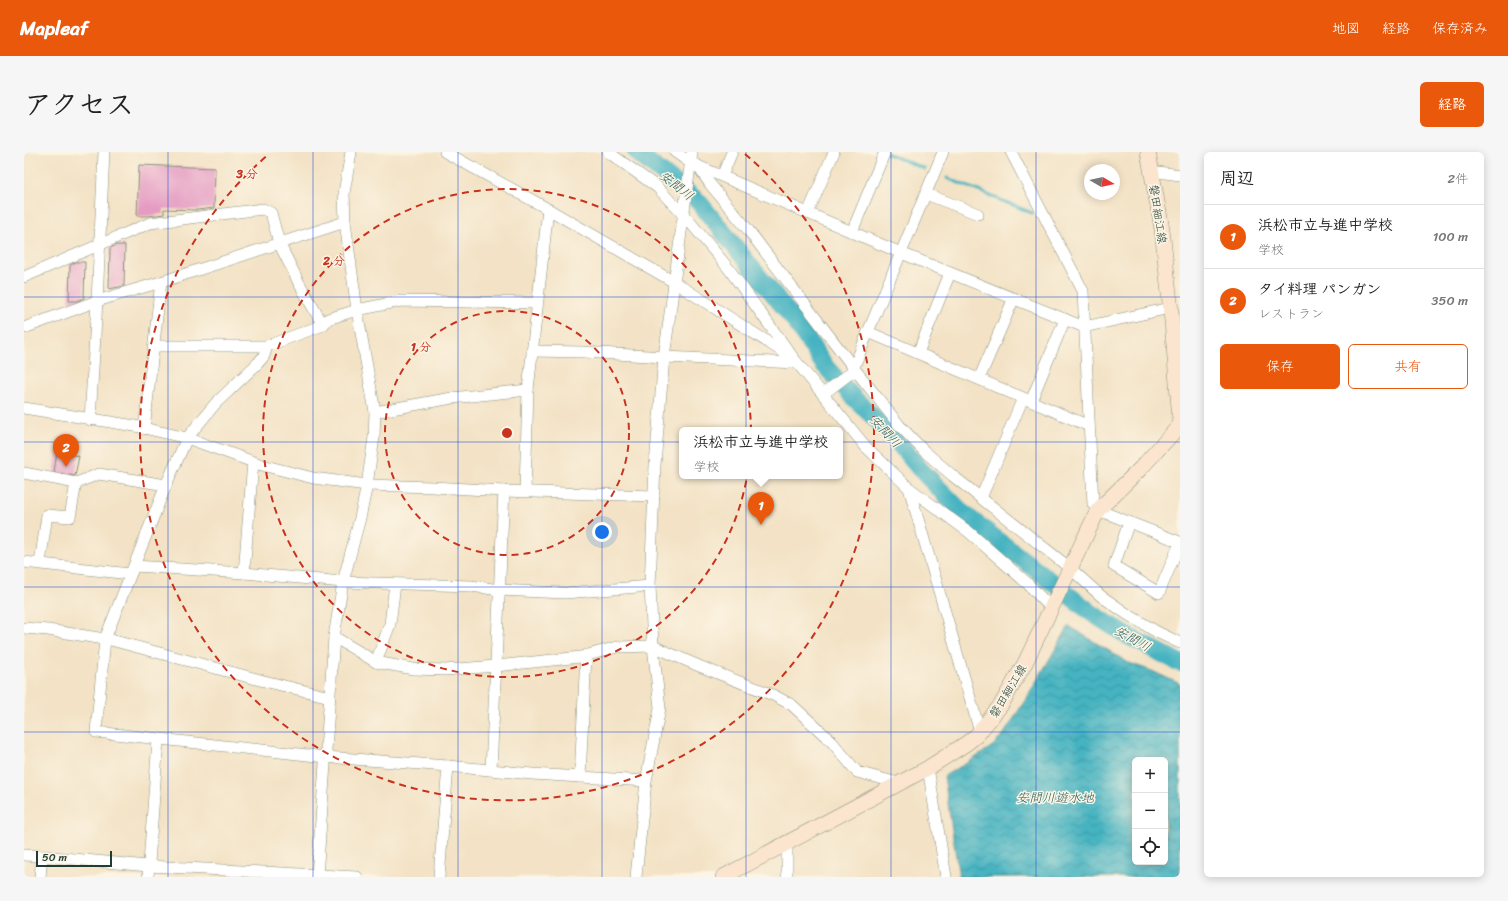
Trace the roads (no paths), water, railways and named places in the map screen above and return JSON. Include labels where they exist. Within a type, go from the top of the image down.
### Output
[{"type":"main road","name":"磐田細江線","points":[[1148,152],[1150,171],[1162,230],[1174,317],[1180,420]]},
{"type":"main road","name":"磐田細江線","points":[[723,877],[928,768],[967,743],[980,732],[1005,700],[1025,663],[1098,510],[1141,468],[1180,425]]},
{"type":"street","points":[[90,420],[104,152]]},
{"type":"street","points":[[317,876],[334,637],[343,582],[367,485],[374,436],[375,412],[357,310],[345,222],[344,193],[351,152]]},
{"type":"street","points":[[445,152],[548,209],[674,282],[796,361]]},
{"type":"street","points":[[608,152],[657,187],[684,212],[729,269],[796,361],[825,392],[866,447],[909,488],[970,532],[1027,583],[1052,609]]},
{"type":"street","points":[[675,152],[722,176],[901,253],[1084,327],[1174,317]]},
{"type":"street","points":[[722,176],[732,152]]},
{"type":"street","points":[[808,213],[834,152]]},
{"type":"street","points":[[825,392],[852,369],[943,152]]},
{"type":"street","points":[[1011,152],[1083,291],[1093,504],[1098,510],[1129,522],[1180,543],[1159,593],[1114,566],[1129,522]]},
{"type":"street","points":[[852,232],[884,154]]},
{"type":"street","points":[[636,877],[646,781],[660,708],[653,646],[650,586],[655,465],[664,357],[692,162]]},
{"type":"street","points":[[692,162],[749,231],[852,369],[899,425],[924,451],[1071,569],[1101,596],[1157,632],[1180,643]]},
{"type":"street","points":[[1150,171],[1180,175]]},
{"type":"street","points":[[926,194],[978,214]]},
{"type":"street","points":[[24,277],[150,223],[263,209],[271,213],[279,242],[299,283],[323,325]]},
{"type":"street","points":[[525,491],[528,390],[548,209]]},
{"type":"street","points":[[24,328],[97,301],[161,282],[279,242],[345,222]]},
{"type":"street","points":[[918,353],[950,273]]},
{"type":"street","points":[[144,429],[161,282]]},
{"type":"street","points":[[979,379],[1014,298]]},
{"type":"street","points":[[154,346],[267,346],[323,325],[328,320],[357,310],[401,301],[537,303]]},
{"type":"street","points":[[981,498],[1065,319]]},
{"type":"street","points":[[868,332],[1089,426]]},
{"type":"street","points":[[267,346],[264,356],[258,363],[215,404],[187,438],[166,485],[105,639],[96,732],[158,740],[326,757],[646,781]]},
{"type":"street","points":[[532,351],[796,361]]},
{"type":"street","points":[[375,412],[452,398],[528,390]]},
{"type":"street","points":[[24,408],[187,438],[253,462],[313,478],[367,485],[654,496]]},
{"type":"street","points":[[244,573],[253,462]]},
{"type":"street","points":[[24,473],[76,483],[99,474],[166,485]]},
{"type":"street","points":[[40,563],[47,515],[70,517],[76,483]]},
{"type":"street","points":[[909,488],[980,732]]},
{"type":"street","points":[[491,770],[504,491]]},
{"type":"street","points":[[24,562],[132,570],[244,573],[343,582],[471,586],[500,590],[565,593],[650,586]]},
{"type":"street","points":[[376,662],[390,624],[395,584]]},
{"type":"street","points":[[24,628],[48,630],[105,639],[330,697]]},
{"type":"street","points":[[334,637],[376,662],[413,669],[445,670],[496,666],[586,655],[617,647],[653,646],[773,695],[792,705],[832,742],[857,772],[898,783]]},
{"type":"street","points":[[580,777],[586,655]]},
{"type":"street","points":[[148,871],[158,740]]},
{"type":"street","points":[[439,877],[448,766]]},
{"type":"street","points":[[928,768],[946,877]]},
{"type":"street","points":[[787,843],[787,877]]},
{"type":"street","points":[[24,855],[42,856],[148,871],[357,877]]},
{"type":"street","points":[[40,877],[42,856]]},
{"type":"water","name":"安間川遊水地","points":[[1069,626],[1127,662],[1152,671],[1180,684],[1180,877],[959,877],[944,776],[994,745],[1004,734]]},
{"type":"waterway","name":"安間川","points":[[636,152],[698,201],[795,321],[824,365],[856,400],[889,432],[919,468],[963,513],[1093,614],[1126,635],[1180,663]]},
{"type":"waterway","points":[[886,153],[925,169]]},
{"type":"waterway","points":[[947,178],[1032,213]]},
{"type":"place","name":"タイ料理 パンガン","points":[[66,467]]},
{"type":"place","name":"浜松市立与進中学校","points":[[761,525]]}]
